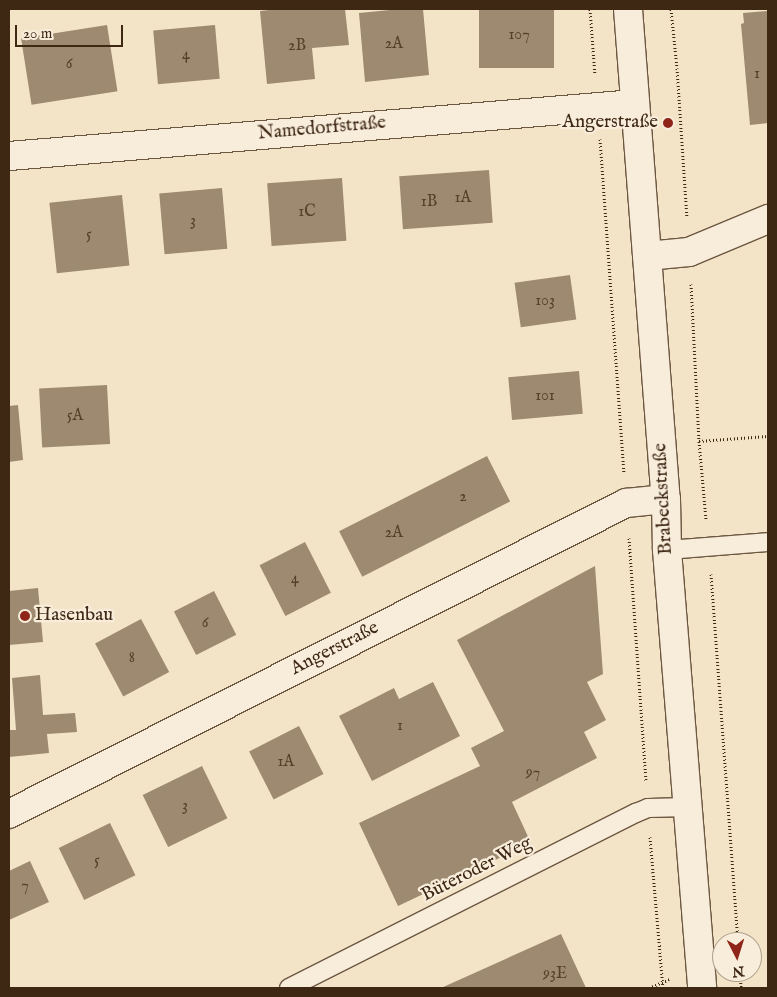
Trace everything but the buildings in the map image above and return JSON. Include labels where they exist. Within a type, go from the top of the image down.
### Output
[{"type":"street","name":"Brabeckstraße","points":[[628,9],[666,499],[667,550],[702,988]]},
{"type":"street","name":"Namedorfstraße","points":[[9,156],[635,104]]},
{"type":"street","points":[[647,256],[689,252],[768,219]]},
{"type":"street","name":"Angerstraße","points":[[9,814],[626,503],[666,499]]},
{"type":"lane","points":[[667,550],[768,542]]},
{"type":"lane","name":"Büteroder Weg","points":[[289,988],[636,813],[648,808],[688,807]]},
{"type":"path","points":[[671,9],[678,68],[699,441],[709,546],[737,932]]},
{"type":"path","points":[[699,441],[768,436]]},
{"type":"place","name":"Angerstraße","points":[[668,123]]},
{"type":"place","name":"Hasenbau","points":[[25,616]]}]
